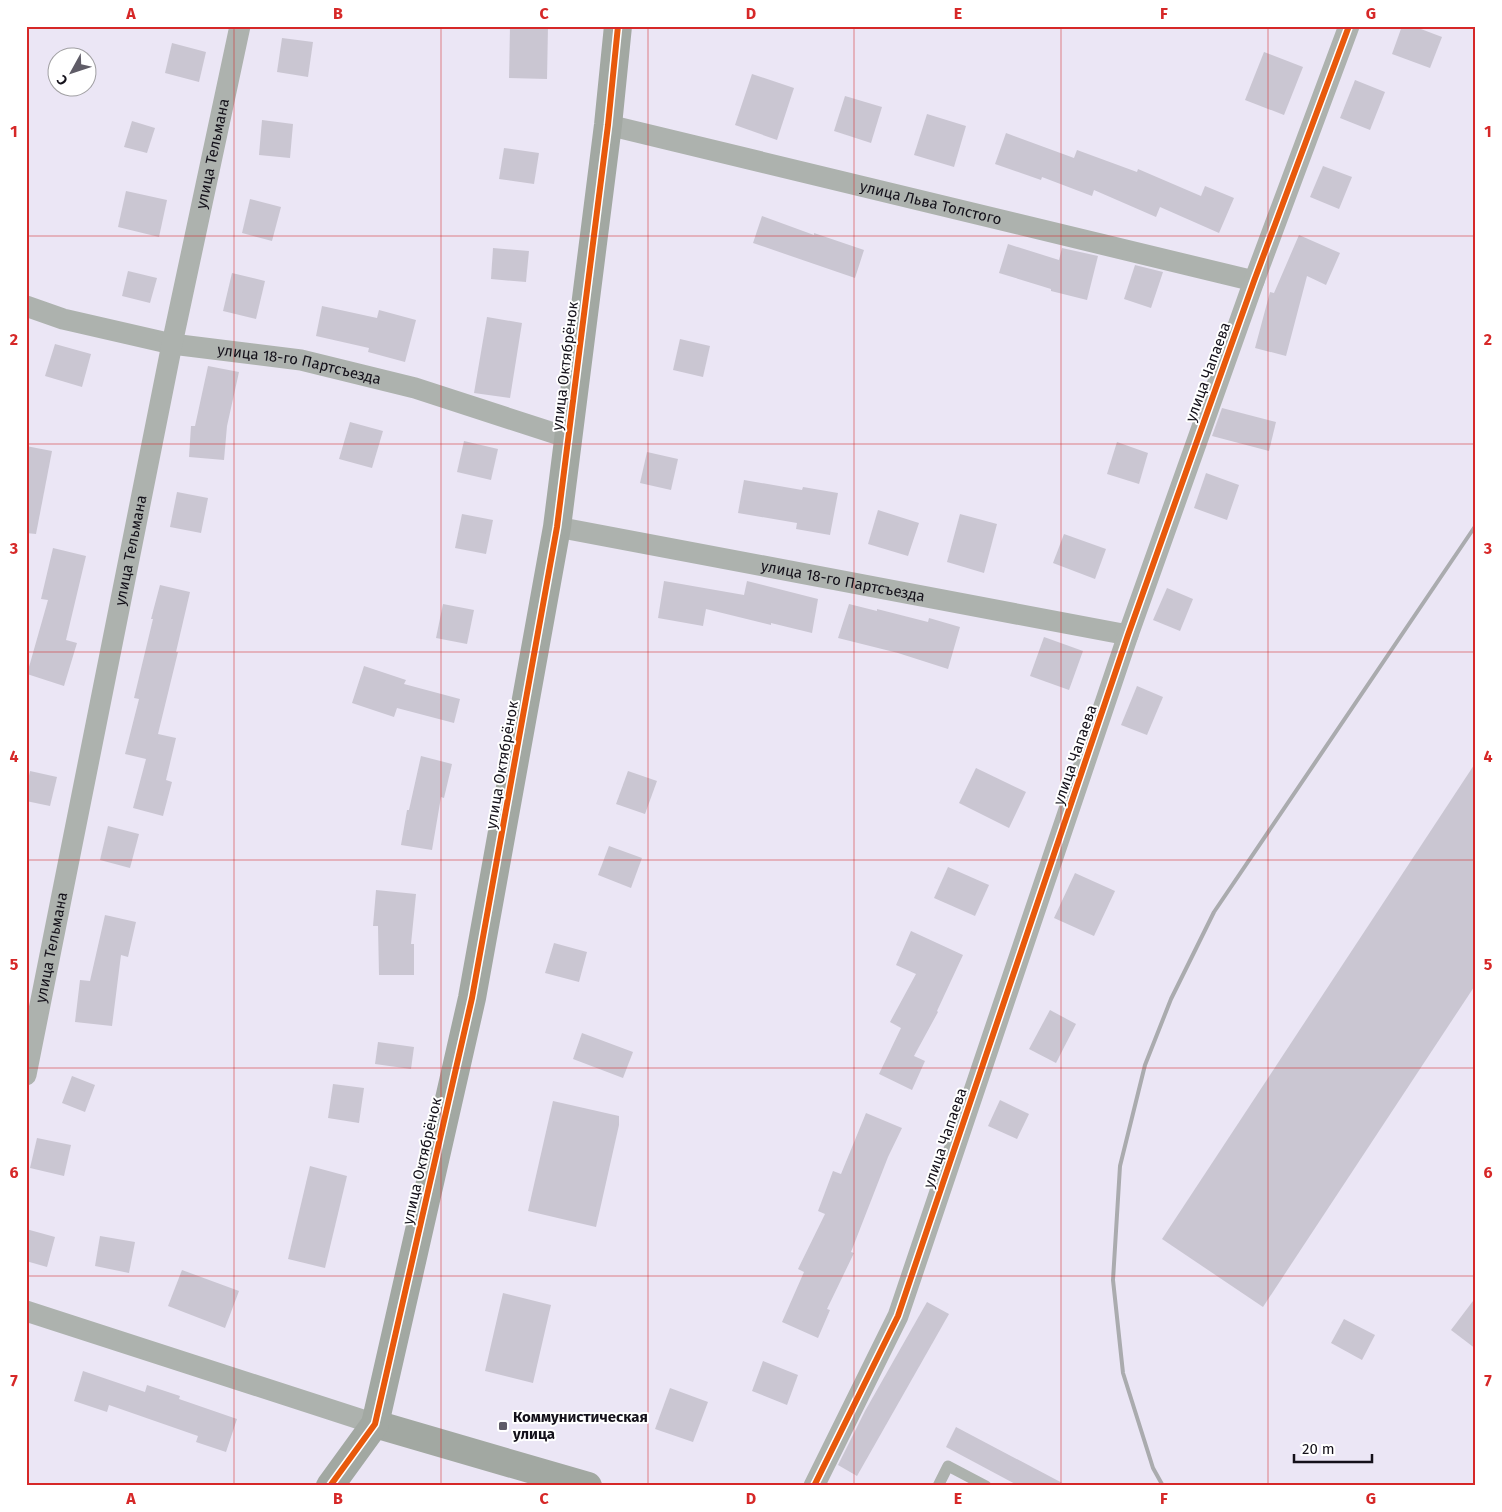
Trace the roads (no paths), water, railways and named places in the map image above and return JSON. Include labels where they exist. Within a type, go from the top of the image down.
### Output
[{"type":"street","name":"улица Тельмана","points":[[26,1076],[172,344],[240,26]]},
{"type":"street","name":"улица Октябрёнок","points":[[330,1486],[375,1424],[472,998],[557,527],[608,125],[618,26]]},
{"type":"street","name":"улица Чапаева","points":[[814,1486],[898,1316],[1128,635],[1254,281],[1349,26]]},
{"type":"street","name":"улица Льва Толстого","points":[[608,125],[1254,281]]},
{"type":"street","name":"улица 18-го Партсъезда","points":[[26,306],[63,318],[172,344],[301,360],[415,388],[569,438]]},
{"type":"street","name":"улица 18-го Партсъезда","points":[[557,527],[1128,635]]},
{"type":"street","points":[[26,1311],[375,1424],[588,1486]]},
{"type":"lane","points":[[938,1486],[948,1466],[986,1486]]},
{"type":"railway","points":[[1163,1486],[1153,1468],[1123,1373],[1113,1280],[1120,1166],[1145,1065],[1171,999],[1214,912],[1476,525]]},
{"type":"place","name":"Коммунистическая улица","points":[[503,1426]]}]
